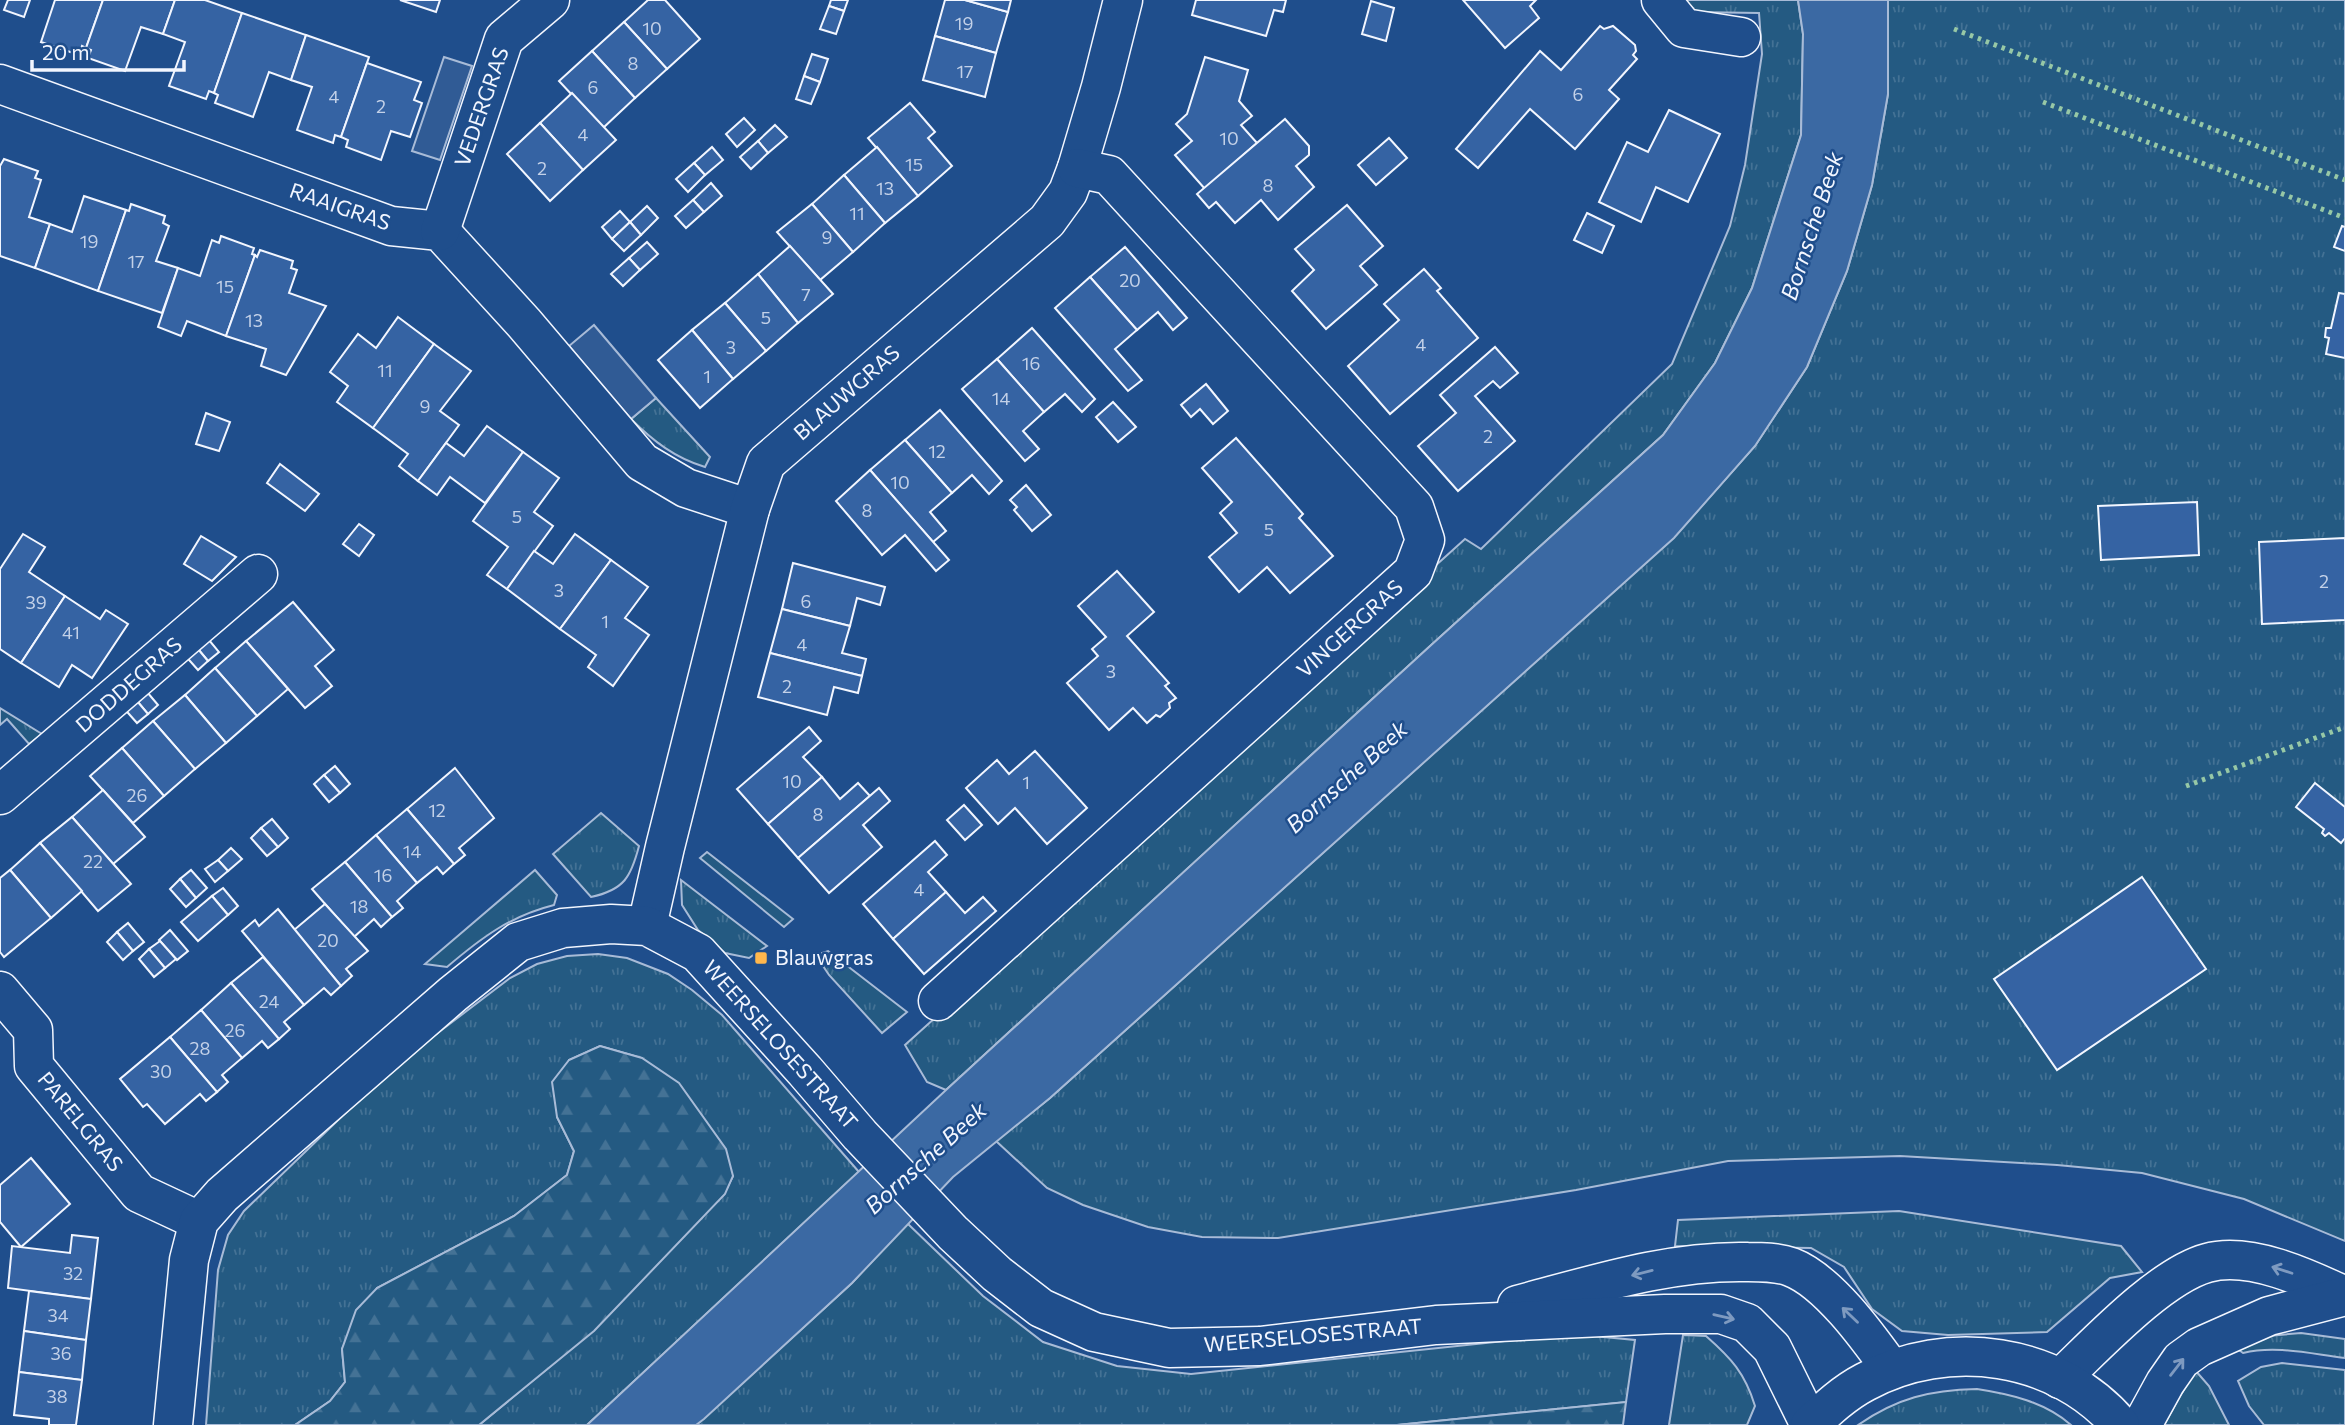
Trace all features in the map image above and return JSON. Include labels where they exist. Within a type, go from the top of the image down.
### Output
[{"type":"street","name":"VEDERGRAS","points":[[440,231],[504,39],[550,0]]},
{"type":"street","name":"BLAUWGRAS","points":[[648,926],[665,847],[750,509],[766,463],[1047,221],[1068,192],[1077,168],[1124,0]]},
{"type":"street","points":[[1661,0],[1684,28],[1741,37]]},
{"type":"street","name":"RAAIGRAS","points":[[0,84],[391,226],[440,231]]},
{"type":"street","name":"VINGERGRAS","points":[[938,1001],[1413,572],[1425,540],[1414,507],[1109,176],[1077,168]]},
{"type":"street","points":[[440,231],[524,323],[642,462],[686,488],[750,509]]},
{"type":"street","name":"DODDEGRAS","points":[[0,795],[258,574]]},
{"type":"street","name":"WEERSELOSESTRAAT","points":[[173,1425],[189,1260],[199,1221],[232,1186],[453,994],[518,942],[563,928],[611,924],[648,926],[698,953],[806,1071],[860,1135],[953,1233],[997,1274],[1041,1308],[1094,1332],[1169,1348],[1260,1346],[1436,1325],[1665,1314],[1721,1314],[1747,1324],[1772,1348],[1810,1425]]},
{"type":"street","name":"PARELGRAS","points":[[0,991],[33,1030],[34,1066],[139,1193],[199,1221]]},
{"type":"street","name":"WEERSELOSESTRAAT","points":[[1436,1325],[1662,1268],[1721,1261],[1767,1262],[1790,1266],[1810,1277],[1858,1323],[1891,1369]]},
{"type":"street","points":[[2060,1379],[2119,1323],[2171,1279],[2207,1262],[2240,1261],[2275,1266],[2345,1296]]},
{"type":"street","points":[[2143,1425],[2165,1383],[2181,1360],[2199,1347],[2269,1316],[2345,1296]]},
{"type":"street","points":[[1810,1425],[1830,1406],[1863,1382],[1891,1369],[1931,1358],[1966,1356],[2003,1359],[2047,1372],[2084,1393],[2120,1425]]},
{"type":"green space","points":[[1683,0],[1798,0],[1803,34],[1801,135],[1752,288],[1715,363],[1663,435],[946,1090],[927,1082],[905,1045],[1465,539],[1481,549],[1672,364],[1730,226],[1745,165],[1762,54],[1759,13],[1693,12]]},
{"type":"green space","points":[[1888,0],[2345,0],[2345,1241],[2244,1199],[2142,1173],[1900,1156],[1728,1161],[1576,1190],[1278,1238],[1202,1237],[1148,1227],[1083,1205],[1047,1188],[996,1141],[1050,1098],[1673,538],[1755,446],[1807,367],[1847,271],[1872,185],[1888,94]]},
{"type":"green space","points":[[656,398],[710,457],[705,467],[665,448],[631,419]]},
{"type":"green space","points":[[0,708],[42,734],[29,744],[7,719],[0,725]]},
{"type":"green space","points":[[601,813],[639,846],[629,874],[619,886],[591,897],[553,854]]},
{"type":"green space","points":[[707,852],[793,919],[784,927],[700,858]]},
{"type":"green space","points":[[535,870],[557,895],[554,905],[524,915],[497,929],[447,967],[425,964]]},
{"type":"green space","points":[[681,880],[767,946],[749,958],[725,953],[698,930],[682,905]]},
{"type":"green space","points":[[828,951],[907,1012],[882,1033],[829,975],[819,960],[822,953]]},
{"type":"green space","points":[[598,954],[627,958],[668,974],[722,1015],[859,1172],[587,1425],[479,1425],[594,1330],[724,1194],[733,1176],[642,1058],[600,1046],[569,1060],[557,1117],[574,1151],[567,1175],[514,1216],[377,1288],[342,1349],[345,1382],[330,1401],[295,1425],[206,1425],[218,1270],[228,1235],[244,1211],[393,1067],[510,978],[537,964],[567,956]]},
{"type":"green space","points":[[600,1046],[642,1058],[679,1083],[726,1149],[733,1176],[725,1194],[594,1331],[479,1425],[295,1425],[330,1401],[345,1382],[342,1349],[356,1310],[377,1288],[514,1216],[567,1175],[574,1151],[557,1117],[552,1082],[569,1060]]},
{"type":"green space","points":[[1899,1211],[2121,1246],[2142,1272],[2110,1278],[2047,1332],[1948,1335],[1902,1331],[1872,1309],[1844,1267],[1811,1248],[1675,1246],[1678,1220]]},
{"type":"green space","points":[[907,1223],[983,1296],[1043,1342],[1117,1366],[1191,1374],[1572,1334],[1635,1340],[1626,1402],[1397,1425],[696,1425],[852,1283]]},
{"type":"green space","points":[[2301,1333],[2345,1339],[2345,1358],[2281,1350],[2243,1353],[2239,1350],[2267,1336]]},
{"type":"green space","points":[[1683,1335],[1706,1336],[1736,1367],[1747,1384],[1755,1406],[1747,1425],[1669,1425]]},
{"type":"green space","points":[[2282,1363],[2345,1370],[2345,1425],[2264,1425],[2249,1406],[2238,1381],[2261,1367]]},
{"type":"green space","points":[[2195,1370],[2209,1386],[2229,1425],[2164,1425]]},
{"type":"green space","points":[[1977,1389],[2027,1400],[2050,1410],[2071,1425],[1858,1425],[1886,1408],[1914,1397],[1944,1391]]},
{"type":"green space","points":[[1626,1402],[1623,1425],[1397,1425]]},
{"type":"shaded area","points":[[444,57],[472,66],[440,160],[412,151]]},
{"type":"shaded area","points":[[594,325],[656,398],[631,419],[569,346]]},
{"type":"water","name":"Bornsche Beek","points":[[1798,0],[1888,0],[1888,94],[1872,185],[1847,271],[1807,367],[1755,446],[1674,538],[1050,1098],[953,1177],[852,1283],[704,1419],[696,1425],[587,1425],[946,1090],[1663,435],[1715,363],[1752,288],[1801,135],[1803,34]]},
{"type":"building","points":[[8,0],[30,0],[24,17],[4,10]]},
{"type":"building","points":[[55,0],[103,0],[86,48],[82,46],[79,55],[41,42]]},
{"type":"building","points":[[103,0],[175,0],[163,34],[141,27],[125,71],[88,58],[91,50],[86,48]]},
{"type":"building","points":[[175,0],[205,0],[242,13],[214,93],[209,91],[206,99],[169,86],[185,42],[163,34]]},
{"type":"building","points":[[400,0],[440,0],[436,12]]},
{"type":"building","points":[[648,0],[665,0],[700,39],[667,69],[624,22]]},
{"type":"building","points":[[831,0],[848,0],[844,11],[829,6]]},
{"type":"building","points":[[945,0],[965,0],[1008,12],[996,53],[935,36]]},
{"type":"building","points":[[965,0],[1011,0],[1008,12]]},
{"type":"building","points":[[1196,0],[1286,0],[1283,12],[1274,10],[1266,36],[1192,15]]},
{"type":"building","points":[[1463,0],[1536,0],[1530,6],[1539,18],[1505,48]]},
{"type":"building","points":[[1371,1],[1394,8],[1386,41],[1362,34]]},
{"type":"building","points":[[829,6],[844,11],[836,34],[820,29]]},
{"type":"building","points":[[242,13],[306,35],[291,80],[269,72],[253,117],[215,103],[218,95],[214,93]]},
{"type":"building","points":[[624,22],[667,69],[635,98],[592,51]]},
{"type":"building","points":[[1600,26],[1604,29],[1613,26],[1635,45],[1636,51],[1633,55],[1637,59],[1609,90],[1619,99],[1575,149],[1530,109],[1478,168],[1456,149],[1540,51],[1561,70]]},
{"type":"building","points":[[306,35],[369,57],[341,137],[335,135],[333,143],[297,130],[312,87],[291,80]]},
{"type":"building","points":[[935,36],[996,53],[985,97],[923,80]]},
{"type":"building","points":[[592,51],[635,98],[603,128],[559,81]]},
{"type":"building","points":[[812,54],[828,59],[820,82],[804,76]]},
{"type":"building","points":[[1205,57],[1248,70],[1239,101],[1252,116],[1241,125],[1257,143],[1205,189],[1175,155],[1192,141],[1176,124],[1187,114]]},
{"type":"building","points":[[367,63],[421,82],[414,100],[422,103],[410,137],[391,131],[381,160],[346,147],[348,140],[341,137]]},
{"type":"building","points":[[804,76],[820,82],[811,104],[796,99]]},
{"type":"building","points":[[572,93],[616,140],[583,170],[540,123]]},
{"type":"building","points":[[910,103],[935,132],[928,138],[952,166],[918,196],[868,138]]},
{"type":"building","points":[[1669,110],[1720,134],[1688,202],[1656,187],[1641,222],[1599,202],[1627,142],[1648,152]]},
{"type":"building","points":[[744,118],[755,130],[737,147],[726,134]]},
{"type":"building","points":[[1285,119],[1309,146],[1309,155],[1296,166],[1314,187],[1278,220],[1261,200],[1235,223],[1216,202],[1209,208],[1197,194]]},
{"type":"building","points":[[540,123],[583,170],[550,201],[507,154]]},
{"type":"building","points":[[775,125],[787,137],[768,153],[758,141]]},
{"type":"building","points":[[1389,138],[1407,158],[1376,185],[1358,165]]},
{"type":"building","points":[[758,141],[768,153],[751,169],[740,157]]},
{"type":"building","points":[[712,147],[723,160],[705,175],[694,163]]},
{"type":"building","points":[[877,147],[918,196],[885,223],[844,175]]},
{"type":"building","points":[[4,159],[38,171],[35,178],[41,180],[29,217],[50,224],[35,268],[0,256],[0,166]]},
{"type":"building","points":[[694,163],[705,175],[688,192],[676,179]]},
{"type":"building","points":[[844,175],[885,223],[853,252],[812,204]]},
{"type":"building","points":[[711,183],[722,196],[704,212],[693,200]]},
{"type":"building","points":[[84,196],[126,210],[98,291],[35,268],[50,224],[72,232]]},
{"type":"building","points":[[693,200],[704,212],[686,228],[675,216]]},
{"type":"building","points":[[131,204],[165,216],[163,223],[169,226],[156,261],[178,268],[162,313],[98,291],[126,210],[129,211]]},
{"type":"building","points":[[812,204],[853,252],[820,280],[777,232]]},
{"type":"building","points":[[1347,205],[1383,246],[1360,266],[1377,285],[1326,329],[1292,291],[1314,270],[1295,249]]},
{"type":"building","points":[[647,206],[658,218],[641,235],[630,222]]},
{"type":"building","points":[[620,211],[630,222],[612,239],[602,227]]},
{"type":"building","points":[[1587,213],[1614,226],[1602,253],[1574,240]]},
{"type":"building","points":[[630,222],[641,235],[624,251],[612,239]]},
{"type":"building","points":[[2342,226],[2345,227],[2345,251],[2334,247]]},
{"type":"building","points":[[221,236],[254,248],[252,254],[255,255],[226,336],[187,321],[181,336],[158,327],[178,268],[200,276],[212,240],[219,243]]},
{"type":"building","points":[[647,242],[658,254],[640,270],[629,258]]},
{"type":"building","points":[[790,246],[833,294],[798,323],[758,274]]},
{"type":"building","points":[[1125,247],[1187,318],[1173,330],[1158,312],[1137,330],[1090,277]]},
{"type":"building","points":[[260,250],[293,261],[291,268],[297,270],[289,293],[326,306],[286,375],[261,366],[266,349],[226,336],[255,255],[257,257]]},
{"type":"building","points":[[629,258],[640,270],[623,286],[611,274]]},
{"type":"building","points":[[1424,269],[1441,288],[1437,291],[1478,338],[1390,414],[1348,366],[1399,320],[1384,304]]},
{"type":"building","points":[[758,274],[798,323],[766,351],[725,303]]},
{"type":"building","points":[[1090,277],[1137,330],[1115,349],[1142,380],[1128,391],[1055,308]]},
{"type":"building","points":[[2339,293],[2345,294],[2345,358],[2326,354],[2329,338],[2325,337],[2326,328],[2331,328]]},
{"type":"building","points":[[725,303],[766,351],[733,379],[692,330]]},
{"type":"building","points":[[398,317],[434,344],[373,428],[337,402],[348,386],[330,372],[358,334],[376,348]]},
{"type":"building","points":[[1032,328],[1095,399],[1082,412],[1065,394],[1044,412],[997,359]]},
{"type":"building","points":[[692,330],[733,379],[700,408],[658,360]]},
{"type":"building","points":[[434,344],[471,371],[440,411],[459,425],[418,481],[399,466],[408,454],[373,428]]},
{"type":"building","points":[[1495,347],[1518,373],[1500,388],[1493,381],[1475,396],[1515,441],[1458,491],[1418,446],[1456,413],[1440,395]]},
{"type":"building","points":[[997,359],[1044,412],[1023,431],[1039,449],[1025,461],[962,389]]},
{"type":"building","points":[[1206,384],[1228,411],[1213,424],[1200,409],[1191,417],[1181,405]]},
{"type":"building","points":[[1113,402],[1136,427],[1118,442],[1096,417]]},
{"type":"building","points":[[940,410],[1002,481],[989,494],[972,475],[952,493],[905,440]]},
{"type":"building","points":[[206,413],[230,422],[219,451],[196,444]]},
{"type":"building","points":[[487,426],[523,452],[485,503],[450,477],[437,495],[418,481],[446,443],[464,456]]},
{"type":"building","points":[[1236,438],[1303,514],[1299,518],[1333,556],[1290,593],[1267,567],[1239,592],[1209,557],[1237,533],[1220,513],[1232,502],[1202,468]]},
{"type":"building","points":[[905,440],[952,493],[930,512],[946,531],[933,542],[870,470]]},
{"type":"building","points":[[523,452],[559,478],[534,512],[553,526],[507,589],[487,575],[508,547],[473,521]]},
{"type":"building","points":[[280,464],[319,494],[305,511],[267,483]]},
{"type":"building","points":[[870,470],[949,560],[936,571],[905,535],[882,555],[836,501]]},
{"type":"building","points":[[1026,485],[1051,515],[1032,531],[1014,510],[1017,507],[1010,500]]},
{"type":"building","points":[[2197,502],[2199,555],[2101,560],[2098,506]]},
{"type":"building","points":[[359,524],[374,535],[359,556],[343,544]]},
{"type":"building","points":[[23,534],[45,547],[29,572],[65,596],[21,663],[0,649],[0,569]]},
{"type":"building","points":[[575,534],[611,560],[560,629],[507,589],[534,551],[553,564]]},
{"type":"building","points":[[201,536],[236,557],[212,581],[184,564]]},
{"type":"building","points":[[2345,538],[2345,620],[2262,624],[2259,542]]},
{"type":"building","points":[[611,560],[648,587],[625,618],[649,635],[613,686],[588,667],[596,655],[560,629]]},
{"type":"building","points":[[793,563],[885,587],[880,605],[857,598],[850,626],[782,609]]},
{"type":"building","points":[[1117,571],[1154,612],[1127,636],[1169,683],[1165,686],[1176,698],[1169,703],[1170,708],[1160,717],[1156,715],[1147,723],[1133,708],[1109,730],[1067,683],[1098,656],[1092,649],[1106,637],[1078,606]]},
{"type":"building","points":[[65,596],[100,619],[106,610],[128,624],[92,678],[72,665],[59,687],[21,663]]},
{"type":"building","points":[[293,602],[334,650],[315,666],[332,686],[305,708],[246,641]]},
{"type":"building","points":[[782,609],[850,626],[842,653],[866,659],[862,676],[770,653]]},
{"type":"building","points":[[204,634],[219,652],[208,661],[193,643]]},
{"type":"building","points":[[246,641],[288,689],[257,716],[215,668]]},
{"type":"building","points":[[193,643],[208,661],[198,670],[182,652]]},
{"type":"building","points":[[770,653],[862,676],[858,693],[834,687],[827,715],[758,697]]},
{"type":"building","points":[[215,668],[257,716],[226,743],[185,695]]},
{"type":"building","points":[[142,686],[158,705],[148,714],[132,695]]},
{"type":"building","points":[[132,695],[148,714],[137,723],[121,705]]},
{"type":"building","points":[[185,695],[226,743],[195,769],[153,721]]},
{"type":"building","points":[[153,721],[195,769],[164,796],[122,748]]},
{"type":"building","points":[[809,727],[821,741],[803,757],[822,777],[768,824],[737,789]]},
{"type":"building","points":[[122,748],[164,796],[133,823],[90,776]]},
{"type":"building","points":[[1035,751],[1087,808],[1047,844],[1015,808],[998,824],[966,788],[997,760],[1009,774]]},
{"type":"building","points":[[335,766],[350,784],[340,793],[324,775]]},
{"type":"building","points":[[455,768],[494,818],[459,848],[465,855],[454,864],[407,809]]},
{"type":"building","points":[[324,775],[340,793],[329,802],[314,784]]},
{"type":"building","points":[[822,777],[840,799],[858,783],[870,796],[798,858],[768,824]]},
{"type":"building","points":[[2315,783],[2345,807],[2345,838],[2341,843],[2329,833],[2325,836],[2322,833],[2324,829],[2296,807]]},
{"type":"building","points":[[879,788],[890,801],[863,825],[882,847],[829,893],[798,858]]},
{"type":"building","points":[[103,790],[145,837],[113,864],[72,817]]},
{"type":"building","points":[[964,805],[982,825],[965,840],[947,820]]},
{"type":"building","points":[[407,809],[454,864],[443,874],[437,867],[417,883],[376,835]]},
{"type":"building","points":[[72,817],[131,884],[98,911],[40,843]]},
{"type":"building","points":[[272,819],[288,838],[278,847],[261,828]]},
{"type":"building","points":[[261,828],[278,847],[267,856],[251,838]]},
{"type":"building","points":[[376,835],[417,883],[397,901],[403,908],[392,917],[345,862]]},
{"type":"building","points":[[935,841],[947,855],[928,872],[946,892],[893,939],[863,904]]},
{"type":"building","points":[[40,843],[82,891],[51,918],[10,870]]},
{"type":"building","points":[[231,848],[242,859],[228,871],[218,860]]},
{"type":"building","points":[[218,860],[228,871],[215,882],[205,869]]},
{"type":"building","points":[[345,862],[392,917],[381,927],[374,919],[354,937],[312,889]]},
{"type":"building","points":[[10,870],[51,918],[4,957],[0,952],[0,878]]},
{"type":"building","points":[[191,870],[207,888],[196,898],[180,879]]},
{"type":"building","points":[[2142,877],[2206,969],[2057,1070],[1994,979]]},
{"type":"building","points":[[180,879],[196,898],[186,907],[170,889]]},
{"type":"building","points":[[223,888],[238,906],[228,915],[212,896]]},
{"type":"building","points":[[946,892],[965,913],[983,897],[996,911],[924,974],[893,939]]},
{"type":"building","points":[[212,896],[228,915],[198,941],[181,922]]},
{"type":"building","points":[[325,904],[368,951],[346,969],[352,976],[341,986],[294,930]]},
{"type":"building","points":[[278,909],[341,986],[331,995],[324,988],[304,1005],[242,931],[255,920],[259,926]]},
{"type":"building","points":[[128,923],[144,942],[133,951],[117,932]]},
{"type":"building","points":[[170,930],[188,951],[177,960],[159,940]]},
{"type":"building","points":[[117,932],[133,951],[123,960],[107,942]]},
{"type":"building","points":[[160,941],[176,959],[165,968],[149,949]]},
{"type":"building","points":[[149,949],[165,968],[154,977],[139,959]]},
{"type":"building","points":[[263,957],[304,1005],[284,1022],[290,1029],[279,1039],[231,983]]},
{"type":"building","points":[[231,983],[279,1039],[268,1048],[262,1041],[242,1058],[201,1010]]},
{"type":"building","points":[[201,1010],[242,1058],[222,1075],[228,1082],[217,1092],[170,1037]]},
{"type":"building","points":[[170,1037],[217,1092],[206,1101],[200,1094],[165,1124],[147,1104],[143,1107],[120,1079]]},
{"type":"building","points":[[31,1158],[70,1204],[21,1247],[0,1222],[0,1185]]},
{"type":"building","points":[[72,1235],[98,1238],[91,1299],[8,1288],[12,1246],[70,1253]]},
{"type":"building","points":[[29,1291],[91,1299],[86,1340],[24,1331]]},
{"type":"building","points":[[24,1331],[86,1340],[82,1380],[19,1372]]},
{"type":"building","points":[[19,1372],[82,1380],[76,1425],[49,1425],[49,1419],[14,1415]]},
{"type":"hedge","points":[[1954,29],[2345,180]]},
{"type":"hedge","points":[[2043,102],[2345,218]]},
{"type":"hedge","points":[[2186,786],[2345,727]]},
{"type":"place","name":"Blauwgras","points":[[761,958]]}]
